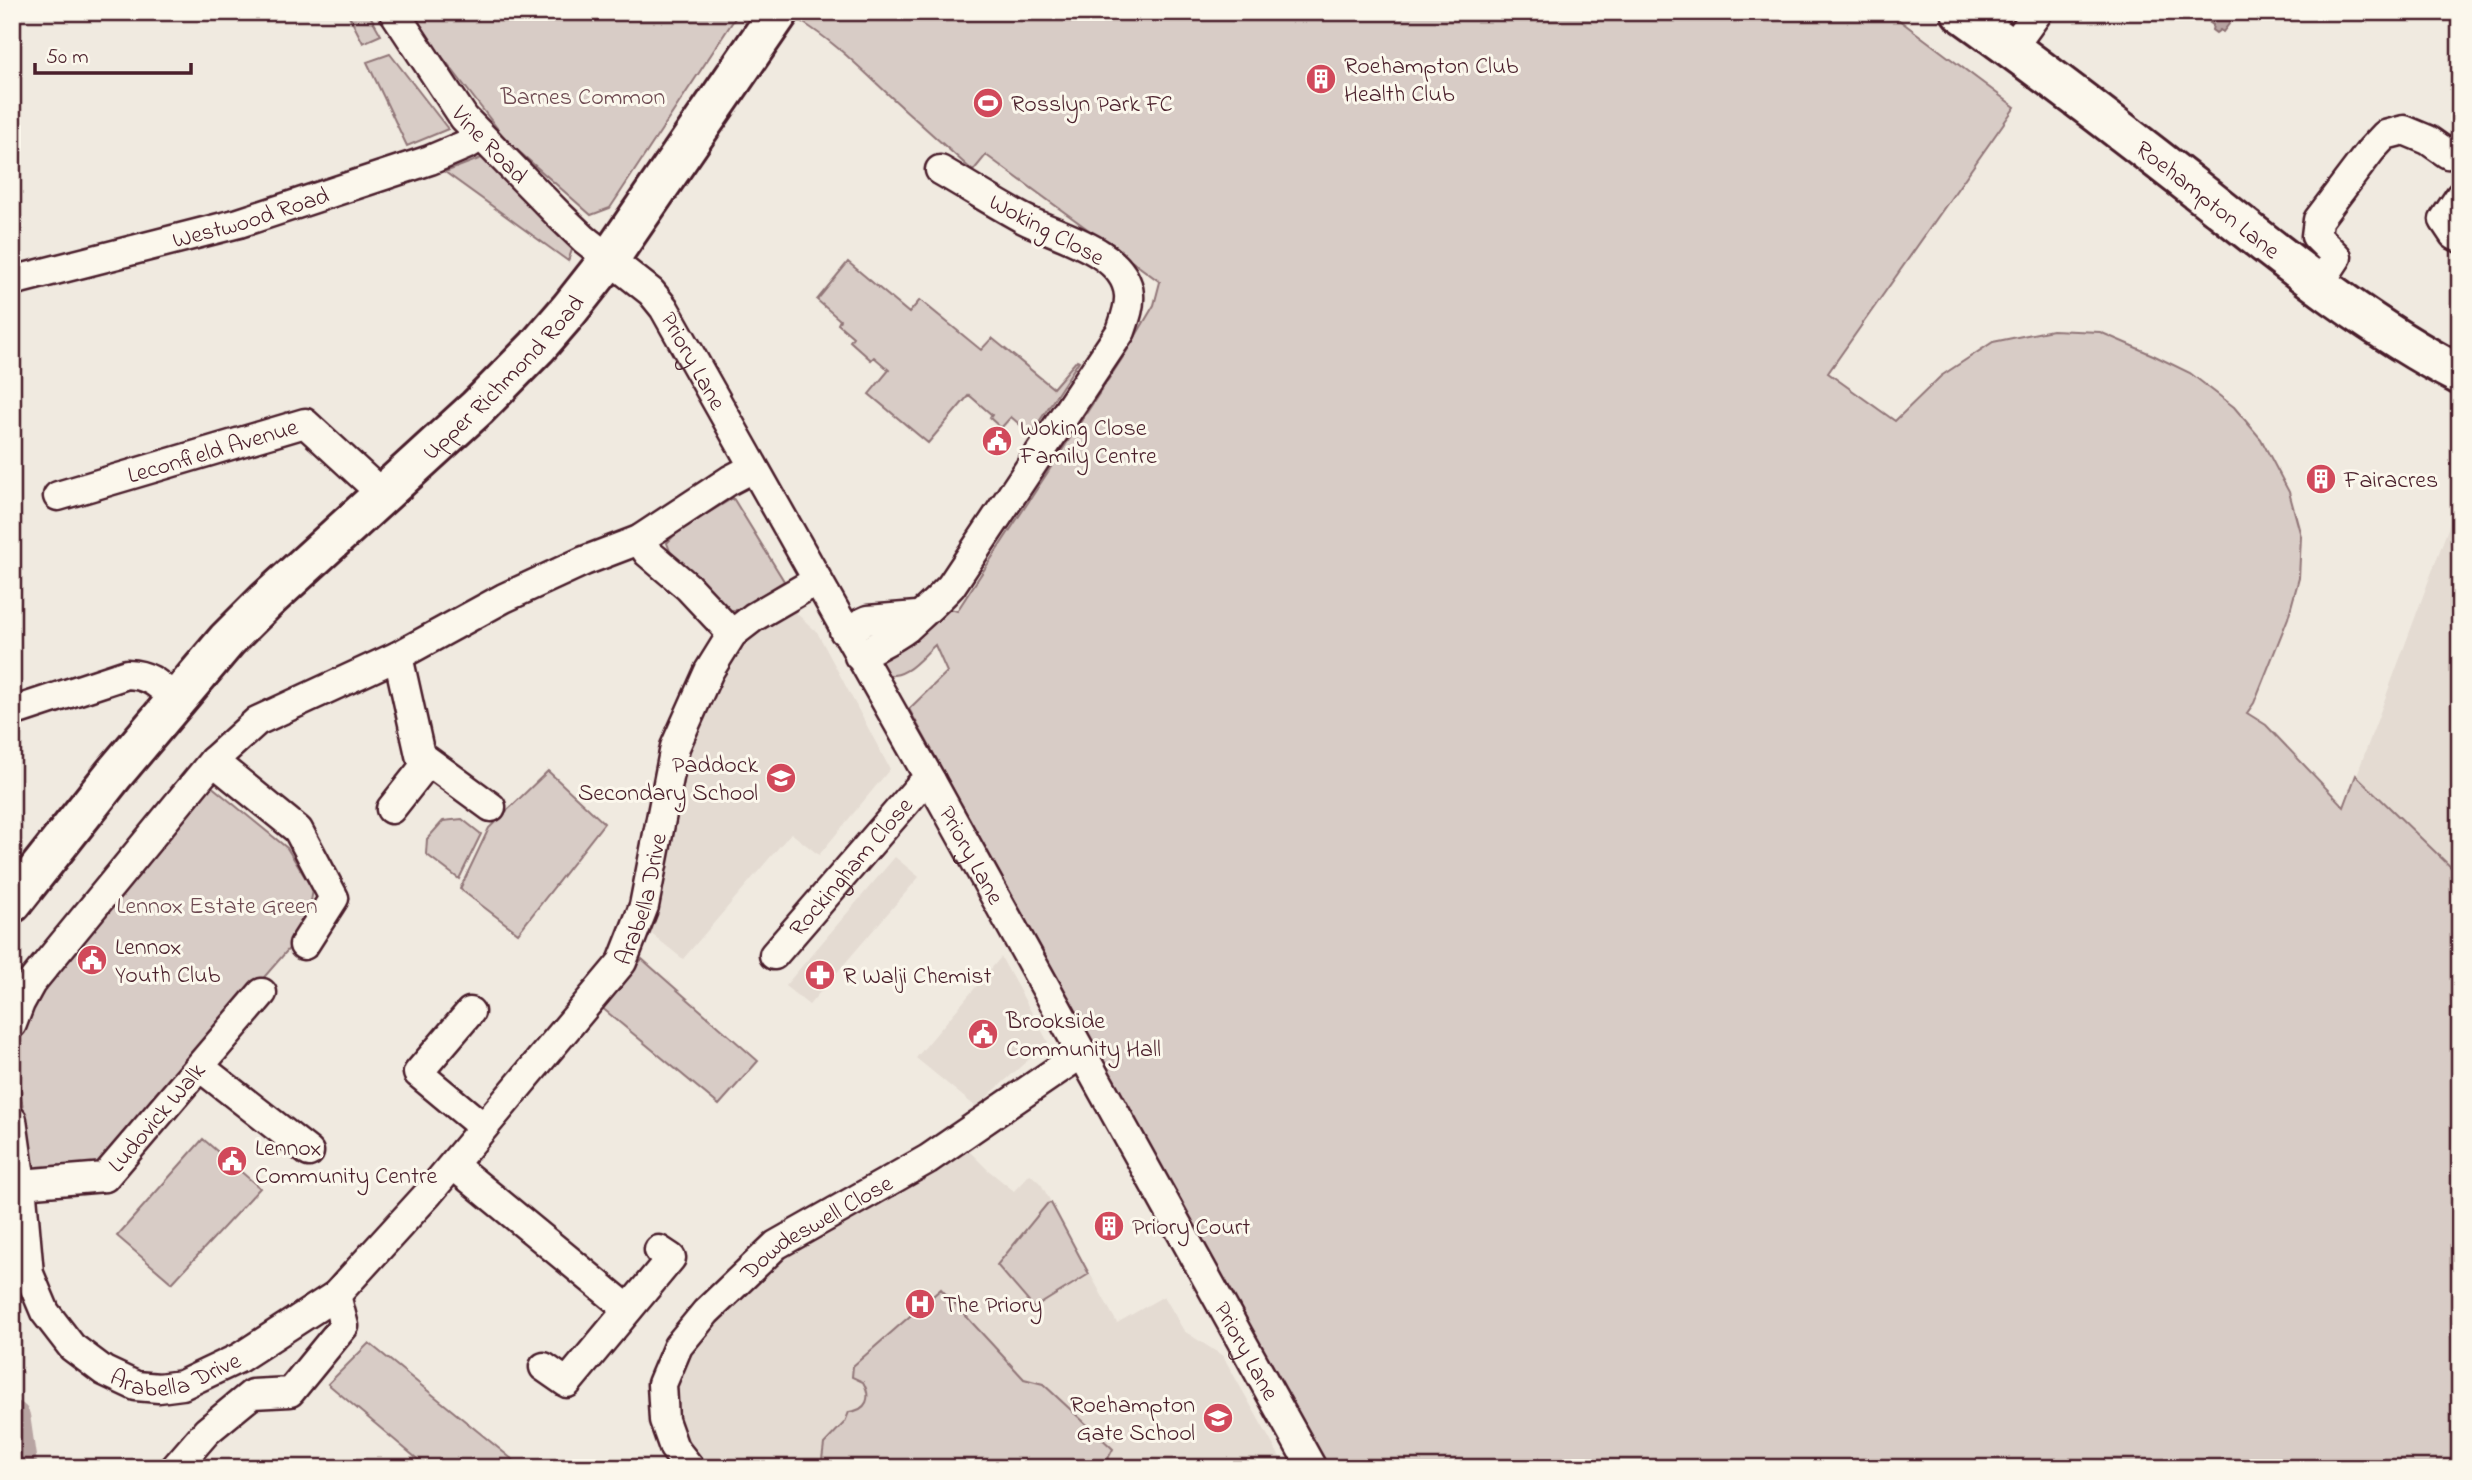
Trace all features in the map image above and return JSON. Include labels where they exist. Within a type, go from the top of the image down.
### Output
[{"type":"highway","name":"Upper Richmond Road","points":[[12,903],[114,774],[228,640],[266,601],[477,408],[537,347],[610,258],[779,12]]},
{"type":"highway","name":"Roehampton Lane","points":[[1961,12],[2012,48],[2318,286],[2430,359],[2460,375]]},
{"type":"street","name":"Vine Road","points":[[394,12],[464,118],[558,215],[610,258]]},
{"type":"street","points":[[2012,48],[2038,12]]},
{"type":"street","points":[[2318,286],[2337,257],[2316,236],[2318,220],[2385,135],[2404,130],[2428,140],[2448,154],[2456,150]]},
{"type":"street","name":"Westwood Road","points":[[12,281],[239,223],[430,160],[480,135]]},
{"type":"street","name":"Woking Close","points":[[859,656],[906,629],[917,616],[934,604],[965,569],[1121,331],[1128,311],[1128,289],[1116,268],[1094,250],[1066,235],[1026,220],[940,170]]},
{"type":"street","points":[[2460,196],[2444,220],[2454,235],[2460,238]]},
{"type":"street","name":"Priory Lane","points":[[610,258],[651,292],[664,309],[931,781],[1312,1468]]},
{"type":"street","name":"Leconfield Avenue","points":[[58,496],[305,423],[383,495]]},
{"type":"street","points":[[12,1024],[31,983],[213,761],[257,721],[398,656],[504,598],[584,561],[639,540],[730,480],[753,468]]},
{"type":"street","points":[[639,540],[648,553],[688,587],[732,634]]},
{"type":"street","name":"Arabella Drive","points":[[12,1119],[29,1273],[46,1312],[72,1347],[104,1371],[136,1386],[159,1388],[182,1385],[239,1358],[336,1295],[453,1165],[622,962],[643,906],[675,747],[709,671],[732,634],[754,617],[816,581]]},
{"type":"street","points":[[844,631],[868,620],[917,616]]},
{"type":"street","points":[[398,656],[420,755],[491,807]]},
{"type":"street","points":[[12,712],[127,674],[149,677],[176,700]]},
{"type":"street","points":[[213,761],[298,831],[334,898],[304,945]]},
{"type":"street","points":[[391,809],[428,762]]},
{"type":"street","name":"Rockingham Close","points":[[774,955],[919,787],[931,781]]},
{"type":"street","name":"Ludovick Walk","points":[[21,1184],[105,1177],[262,993]]},
{"type":"street","points":[[470,1012],[418,1073],[483,1127]]},
{"type":"street","name":"Dowdeswell Close","points":[[691,1468],[674,1448],[664,1420],[662,1384],[678,1346],[706,1312],[776,1245],[928,1159],[1082,1054]]},
{"type":"street","points":[[200,1067],[309,1152]]},
{"type":"street","points":[[453,1165],[628,1309]]},
{"type":"street","points":[[544,1367],[567,1383],[671,1258],[659,1250]]},
{"type":"street","points":[[175,1468],[207,1431],[252,1395],[290,1392],[344,1326],[336,1295]]},
{"type":"street","points":[[239,1358],[252,1395]]},
{"type":"shaded area","points":[[2218,12],[2238,12],[2223,32],[2220,30],[2216,33],[2210,23]]},
{"type":"shaded area","points":[[2460,496],[2460,929],[2345,807]]},
{"type":"shaded area","name":"Paddock Secondary School","points":[[795,612],[817,632],[890,769],[819,855],[791,833],[683,959],[649,932],[676,787],[698,718],[735,655],[766,626]]},
{"type":"shaded area","points":[[895,857],[919,877],[809,1005],[785,986]]},
{"type":"shaded area","points":[[1001,957],[1048,1042],[976,1107],[916,1058]]},
{"type":"shaded area","name":"The Priory","points":[[968,1150],[1014,1191],[1030,1174],[1041,1184],[1117,1323],[1164,1296],[1184,1331],[1223,1356],[1286,1468],[706,1468],[692,1455],[675,1424],[670,1391],[679,1363],[711,1325],[783,1255],[932,1176]]},
{"type":"green space","points":[[347,12],[368,12],[381,35],[363,43]]},
{"type":"green space","name":"Barnes Common","points":[[413,12],[739,12],[610,208],[591,215],[507,141],[434,46]]},
{"type":"green space","points":[[804,12],[1897,12],[1895,17],[2015,107],[1828,373],[1895,421],[1941,376],[1993,342],[2052,330],[2100,332],[2190,373],[2234,407],[2261,439],[2289,492],[2301,536],[2299,578],[2288,618],[2254,703],[2247,713],[2266,725],[2344,807],[2356,775],[2460,876],[2460,1468],[1328,1468],[909,709],[947,672],[935,645],[912,667],[899,674],[883,675],[880,663],[886,651],[951,609],[957,611],[1125,354],[1154,305],[1160,282],[986,155],[973,171],[846,55],[799,20]]},
{"type":"green space","points":[[390,54],[448,129],[407,146],[367,62]]},
{"type":"green space","points":[[484,157],[573,247],[568,261],[445,172]]},
{"type":"green space","points":[[848,262],[909,313],[920,300],[981,350],[992,338],[1053,388],[1077,360],[1079,361],[1031,434],[1011,417],[1001,428],[990,418],[992,415],[969,395],[928,443],[869,394],[889,370],[874,357],[871,360],[850,341],[853,337],[838,324],[840,320],[817,300]]},
{"type":"green space","points":[[733,498],[784,581],[738,610],[724,610],[672,557],[667,543],[678,531]]},
{"type":"green space","points":[[548,771],[604,823],[518,933],[460,889],[489,828]]},
{"type":"green space","name":"Lennox Estate Green","points":[[210,785],[287,848],[313,890],[306,929],[98,1168],[31,1177],[18,1069],[22,1017],[39,989]]},
{"type":"green space","points":[[462,819],[481,834],[459,879],[426,854],[427,839],[443,821]]},
{"type":"green space","points":[[642,959],[758,1061],[719,1105],[601,1007]]},
{"type":"green space","points":[[203,1139],[260,1188],[172,1283],[117,1236]]},
{"type":"green space","points":[[1051,1203],[1089,1274],[1034,1308],[997,1265],[1047,1204]]},
{"type":"green space","points":[[941,1289],[1024,1379],[1043,1384],[1113,1449],[1103,1468],[821,1467],[824,1444],[845,1422],[849,1412],[860,1409],[866,1402],[866,1388],[863,1382],[852,1377],[853,1366]]},
{"type":"green space","points":[[369,1343],[523,1468],[428,1468],[328,1384]]},
{"type":"waterway","points":[[12,1419],[19,1468]]},
{"type":"place","name":"Roehampton Club Health Club","points":[[1321,79]]},
{"type":"place","name":"Rosslyn Park FC","points":[[988,103]]},
{"type":"place","name":"Woking Close Family Centre","points":[[997,441]]},
{"type":"place","name":"Fairacres","points":[[2321,479]]},
{"type":"place","name":"Paddock Secondary School","points":[[781,778]]},
{"type":"place","name":"Lennox Youth Club","points":[[92,960]]},
{"type":"place","name":"R Walji Chemist","points":[[820,975]]},
{"type":"place","name":"Brookside Community Hall","points":[[983,1034]]},
{"type":"place","name":"Lennox Community Centre","points":[[232,1161]]},
{"type":"place","name":"Priory Court","points":[[1109,1226]]},
{"type":"place","name":"The Priory","points":[[920,1304]]},
{"type":"place","name":"Roehampton Gate School","points":[[1218,1418]]}]
